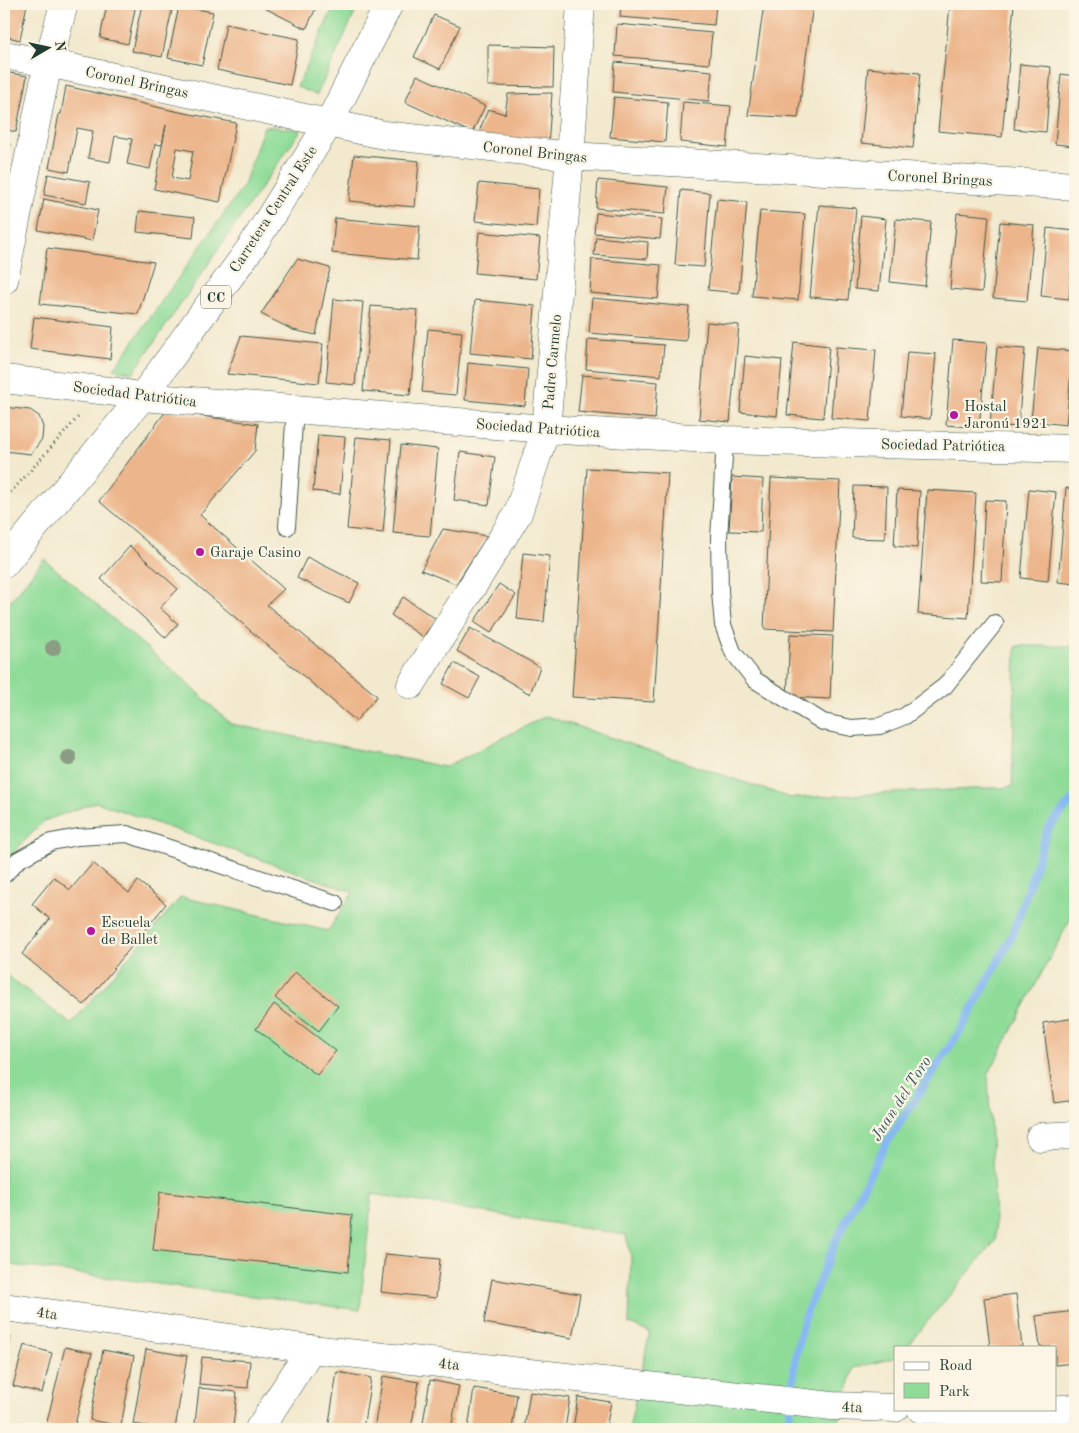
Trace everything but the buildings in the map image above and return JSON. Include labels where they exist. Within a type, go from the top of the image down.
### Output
[{"type":"street","points":[[4,280],[48,63],[64,4]]},
{"type":"street","name":"Carretera Central Este","points":[[4,564],[142,397],[252,246],[329,123],[389,4]]},
{"type":"street","name":"Padre Carmelo","points":[[411,685],[518,513],[546,429],[570,156],[581,4]]},
{"type":"street","name":"Coronel Bringas","points":[[4,55],[384,135],[570,156],[1075,186]]},
{"type":"street","name":"Sociedad Patriótica","points":[[4,379],[102,390],[142,397],[546,429],[725,440],[1075,449]]},
{"type":"street","points":[[1040,1137],[1075,1135]]},
{"type":"street","name":"4ta","points":[[4,1307],[311,1349],[832,1406],[894,1408]]},
{"type":"street","points":[[259,1429],[311,1349]]},
{"type":"street","points":[[929,1410],[1016,1421],[1075,1408]]},
{"type":"lane","points":[[287,527],[295,410]]},
{"type":"lane","points":[[725,440],[719,538],[723,625],[733,652],[756,680],[823,722],[852,728],[880,726],[905,716],[945,686],[994,623]]},
{"type":"lane","points":[[4,875],[18,860],[51,842],[78,837],[127,834],[335,903]]},
{"type":"path","points":[[4,500],[102,390]]},
{"type":"green space","points":[[335,4],[359,4],[317,95],[297,87]]},
{"type":"green space","points":[[264,126],[301,130],[133,373],[114,369],[244,185]]},
{"type":"green space","points":[[44,559],[186,682],[231,724],[445,767],[546,716],[791,798],[1012,787],[1016,646],[1075,646],[1075,910],[988,1075],[996,1240],[907,1346],[894,1346],[894,1358],[854,1368],[836,1429],[629,1429],[650,1332],[629,1324],[631,1257],[626,1235],[372,1194],[360,1310],[4,1264],[4,973],[71,1024],[181,897],[328,931],[353,892],[96,802],[44,821],[4,862],[4,609]]},
{"type":"waterway","name":"Juan del Toro","points":[[788,1429],[796,1354],[805,1316],[836,1240],[884,1147],[963,1026],[1013,934],[1048,828],[1075,797]]},
{"type":"place","name":"Hostal Jaronú 1921","points":[[954,415]]},
{"type":"place","name":"Garaje Casino","points":[[200,552]]},
{"type":"place","name":"Escuela de Ballet","points":[[91,931]]}]
